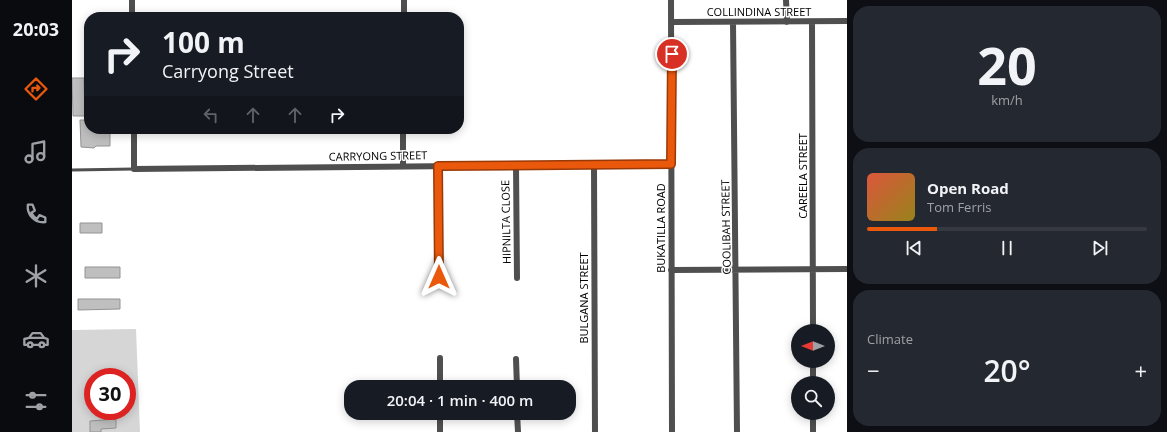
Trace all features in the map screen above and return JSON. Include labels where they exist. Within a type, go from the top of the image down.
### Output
[{"type":"street","points":[[132,0],[132,12]]},
{"type":"street","points":[[404,0],[404,12]]},
{"type":"street","name":"BUKATILLA ROAD","points":[[671,0],[672,432]]},
{"type":"street","points":[[786,0],[787,22]]},
{"type":"street","name":"COLLINDINA STREET","points":[[672,22],[847,21]]},
{"type":"street","name":"COOLIBAH STREET","points":[[733,22],[737,432]]},
{"type":"street","name":"CAREELA STREET","points":[[812,22],[813,324]]},
{"type":"street","points":[[134,134],[134,169]]},
{"type":"street","points":[[403,134],[403,166]]},
{"type":"street","name":"CARRYONG STREET","points":[[134,169],[671,164]]},
{"type":"street","name":"HIPNILTA CLOSE","points":[[516,165],[517,278]]},
{"type":"street","name":"BULGANA STREET","points":[[594,165],[595,432]]},
{"type":"street","points":[[438,166],[439,277]]},
{"type":"street","points":[[671,270],[847,269]]},
{"type":"street","points":[[440,358],[440,380]]},
{"type":"street","points":[[516,359],[517,380]]},
{"type":"street","points":[[440,420],[440,432]]},
{"type":"street","points":[[517,420],[518,432]]},
{"type":"street","points":[[813,420],[813,432]]},
{"type":"lane","points":[[72,170],[134,169]]},
{"type":"shaded area","points":[[136,329],[140,432],[72,432],[72,330]]},
{"type":"building","points":[[72,78],[84,78],[84,116],[73,116]]},
{"type":"building","points":[[80,120],[84,120],[84,134],[110,134],[110,146],[96,146],[94,148],[81,147]]},
{"type":"building","points":[[80,223],[102,223],[102,233],[80,233]]},
{"type":"building","points":[[85,267],[120,267],[120,278],[85,278]]},
{"type":"building","points":[[78,299],[120,299],[120,309],[78,310]]},
{"type":"building","points":[[116,420],[116,428],[101,429],[101,432],[90,432],[90,421]]},
{"type":"route","points":[[439,277],[438,166],[671,164],[672,54]]}]
